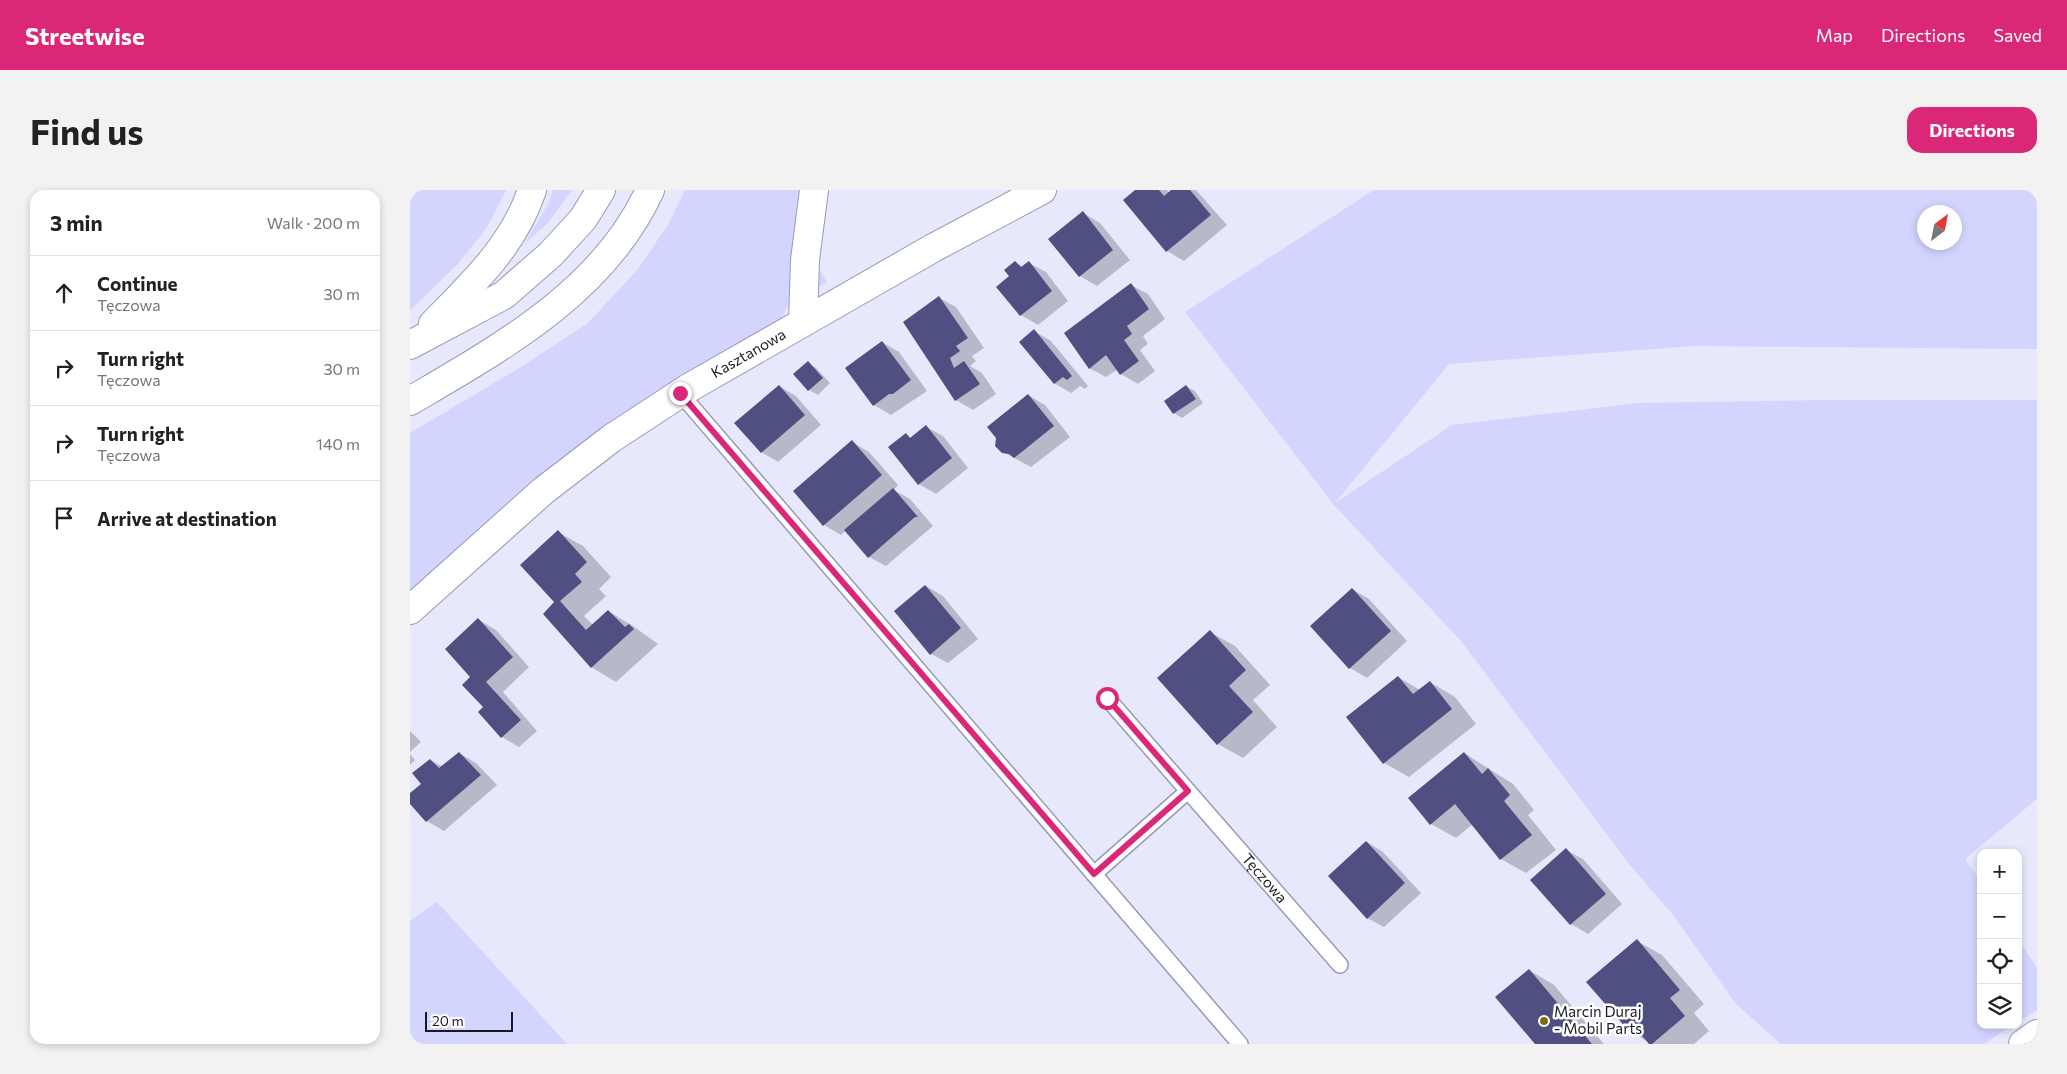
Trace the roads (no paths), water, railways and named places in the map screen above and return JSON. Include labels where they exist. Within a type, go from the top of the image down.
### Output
[{"type":"main road","points":[[413,343],[482,273],[505,246],[532,190]]},
{"type":"main road","points":[[413,343],[504,295],[551,254],[583,218],[601,190]]},
{"type":"main road","points":[[410,401],[526,330],[581,286],[623,236],[650,190]]},
{"type":"main road","points":[[803,322],[805,260],[814,190]]},
{"type":"main road","name":"Kasztanowa","points":[[410,610],[543,491],[612,438],[680,393],[803,322],[933,248],[1042,190]]},
{"type":"main road","points":[[2023,1044],[2037,1034]]},
{"type":"lane","points":[[680,393],[1240,1044]]},
{"type":"lane","name":"Tęczowa","points":[[1107,698],[1340,965]]},
{"type":"lane","points":[[1094,874],[1188,791]]},
{"type":"place","name":"Marcin Duraj - Mobil Parts","points":[[1544,1021]]}]
